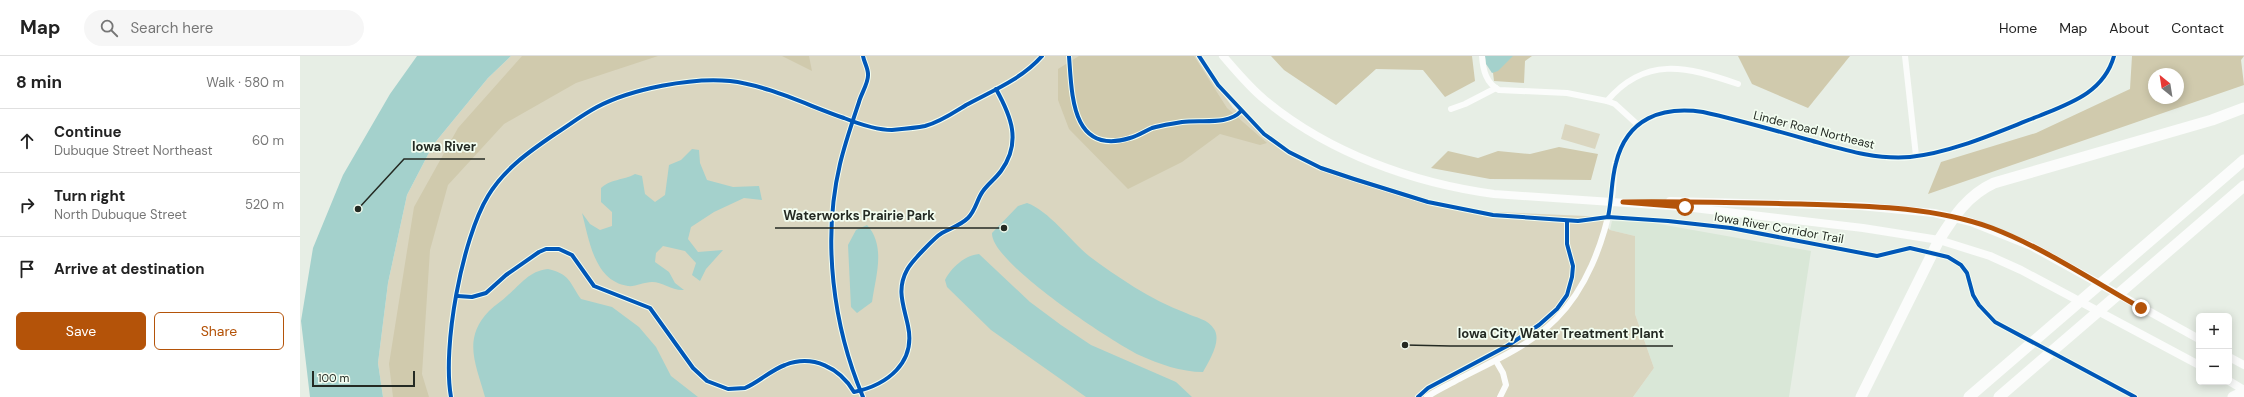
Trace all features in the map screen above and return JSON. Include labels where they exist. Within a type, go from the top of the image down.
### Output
[{"type":"highway","points":[[1861,397],[1939,240],[1954,217],[1974,194],[1994,183],[2212,120],[2244,108]]},
{"type":"highway","points":[[1969,397],[2244,160]]},
{"type":"highway","points":[[1999,397],[2244,186]]},
{"type":"highway","points":[[2233,397],[2244,391]]},
{"type":"main road","points":[[1223,56],[1263,99],[1283,115],[1316,136],[1358,155],[1412,176],[1469,190],[1553,199],[1612,202],[1684,201],[1860,206],[1911,210],[1954,217],[2011,236],[2196,337]]},
{"type":"main road","points":[[1623,202],[1722,211],[1939,240],[1990,256],[2050,285],[2196,363]]},
{"type":"main road","points":[[2232,359],[2244,365]]},
{"type":"main road","points":[[2232,383],[2244,391]]},
{"type":"street","points":[[1482,56],[1486,77],[1496,88],[1508,91],[1567,93],[1607,101],[1615,104],[1638,125]]},
{"type":"street","points":[[1905,56],[1916,156]]},
{"type":"street","name":"Linder Road Northeast","points":[[1428,397],[1531,341],[1556,318],[1574,297],[1588,275],[1612,202],[1614,171],[1618,154],[1626,140],[1638,125],[1658,113],[1685,109],[1739,121],[1871,156],[1896,158],[1916,156],[1937,152],[1972,141],[2075,101],[2084,96],[2102,80],[2114,56]]},
{"type":"street","points":[[1607,101],[1623,81],[1641,70],[1658,65],[1680,65],[1738,84]]},
{"type":"street","points":[[1451,109],[1496,88]]},
{"type":"street","points":[[1496,361],[1503,373],[1506,385],[1500,397]]},
{"type":"shaded area","points":[[511,56],[1196,56],[1233,108],[1289,152],[1321,168],[1428,202],[1474,211],[1608,217],[1605,225],[1610,230],[1635,236],[1635,314],[1654,368],[1633,397],[383,397],[378,363],[388,283],[407,195],[433,145],[488,78]]},
{"type":"shaded area","points":[[522,56],[658,56],[576,83],[504,124],[448,185],[430,250],[422,374],[429,397],[393,397],[389,364],[414,207],[458,128]]},
{"type":"shaded area","points":[[782,56],[809,56],[812,71]]},
{"type":"shaded area","points":[[1079,56],[1194,56],[1227,108],[1267,143],[1260,145],[1220,134],[1182,162],[1128,189],[1069,129],[1058,100],[1058,69]]},
{"type":"shaded area","points":[[1271,56],[1472,56],[1475,81],[1445,97],[1423,70],[1376,69],[1336,105],[1284,70]]},
{"type":"shaded area","points":[[1491,56],[1532,56],[1525,61],[1524,83],[1494,81]]},
{"type":"shaded area","points":[[1738,56],[1850,56],[1808,108],[1752,84]]},
{"type":"shaded area","points":[[2132,56],[2244,56],[2241,60],[2244,85],[1928,194],[1941,162],[2036,133],[2130,89]]},
{"type":"shaded area","points":[[1565,124],[1600,134],[1595,149],[1561,139]]},
{"type":"shaded area","points":[[1559,147],[1598,154],[1591,180],[1490,179],[1431,168],[1448,151],[1478,158],[1498,151],[1530,154]]},
{"type":"shaded area","points":[[1612,221],[1648,222],[1811,251],[1789,397],[1633,397],[1654,368],[1635,314],[1635,236],[1610,230]]},
{"type":"water","points":[[417,56],[511,56],[488,78],[433,145],[407,195],[388,283],[378,363],[383,397],[310,397],[301,321],[313,248],[343,175],[390,94]]},
{"type":"water","points":[[1485,56],[1513,56],[1498,71],[1492,73],[1486,64]]},
{"type":"water","points":[[692,149],[699,150],[700,163],[707,180],[733,187],[759,186],[762,200],[744,198],[714,212],[691,227],[688,239],[698,252],[723,250],[706,269],[700,281],[692,275],[696,263],[685,251],[663,246],[656,253],[655,262],[669,272],[675,283],[684,290],[675,289],[656,282],[628,286],[607,276],[600,268],[595,257],[582,213],[590,224],[600,230],[612,226],[612,212],[601,202],[601,188],[614,181],[635,174],[642,176],[645,194],[655,202],[665,195],[669,165],[681,160]]},
{"type":"water","points":[[1027,203],[1043,212],[1082,250],[1117,276],[1153,298],[1208,323],[1214,329],[1216,334],[1216,345],[1203,372],[1178,369],[1139,355],[1080,318],[1031,281],[1011,263],[997,246],[992,233],[1018,206]]},
{"type":"water","points":[[867,225],[873,233],[878,251],[877,271],[872,302],[857,313],[851,307],[848,245],[856,230]]},
{"type":"water","points":[[979,254],[1030,302],[1061,325],[1091,345],[1176,382],[1192,397],[1086,397],[991,330],[947,287],[945,280],[951,271],[959,263],[969,257]]},
{"type":"water","points":[[548,269],[561,273],[565,276],[581,299],[612,307],[639,327],[656,347],[671,376],[698,397],[485,397],[475,363],[473,342],[481,321],[489,311],[530,275],[541,270]]},
{"type":"cycle path","points":[[863,56],[868,77],[840,164],[832,222],[831,252],[838,312],[844,341],[863,397]]},
{"type":"cycle path","points":[[451,397],[449,351],[456,294],[462,265],[470,239],[488,196],[494,186],[518,161],[591,110],[611,101],[644,90],[680,83],[715,80],[744,83],[773,91],[850,120],[880,129],[892,130],[913,128],[925,126],[941,120],[1006,84],[1016,78],[1042,56]]},
{"type":"cycle path","points":[[1069,56],[1074,103],[1078,118],[1086,130],[1096,138],[1111,141],[1130,138],[1152,128],[1182,122],[1229,119],[1241,111]]},
{"type":"cycle path","name":"Iowa River Corridor Trail","points":[[1199,56],[1218,85],[1264,134],[1289,152],[1321,168],[1428,202],[1493,215],[1578,221],[1608,217],[1668,221],[1731,228],[1877,256],[1910,248],[1948,257],[1961,265],[1967,273],[1973,295],[1979,305],[1995,322],[2135,397]]},
{"type":"cycle path","points":[[1608,217],[1614,170],[1621,148],[1628,135],[1638,126],[1648,118],[1660,114],[1674,111],[1703,112],[1859,153],[1897,158],[1926,155],[1976,141],[2074,101],[2085,95],[2103,79],[2114,56]]},
{"type":"cycle path","points":[[457,296],[472,297],[486,293],[506,275],[539,252],[546,249],[559,249],[572,255],[594,286],[650,308],[693,368],[707,381],[728,389],[745,388],[780,367],[795,362],[806,361],[825,365],[833,370],[848,383],[854,392],[866,389],[888,378],[903,361],[908,351],[908,326],[901,291],[904,277],[909,266],[939,235],[959,225],[968,218],[973,212],[983,191],[999,174],[1007,160],[1013,139],[1012,129],[1010,119],[996,89]]},
{"type":"cycle path","points":[[1418,397],[1428,388],[1507,346],[1539,325],[1557,309],[1567,295],[1572,277],[1573,266],[1567,244],[1567,221]]},
{"type":"place","name":"Iowa River","points":[[358,209]]},
{"type":"place","name":"Waterworks Prairie Park","points":[[1004,228]]},
{"type":"place","name":"Iowa City Water Treatment Plant","points":[[1405,345]]},
{"type":"route","points":[[1685,207],[1623,202],[1684,201],[1860,206],[1911,210],[1954,217],[1991,228],[2011,236],[2141,308]]}]
